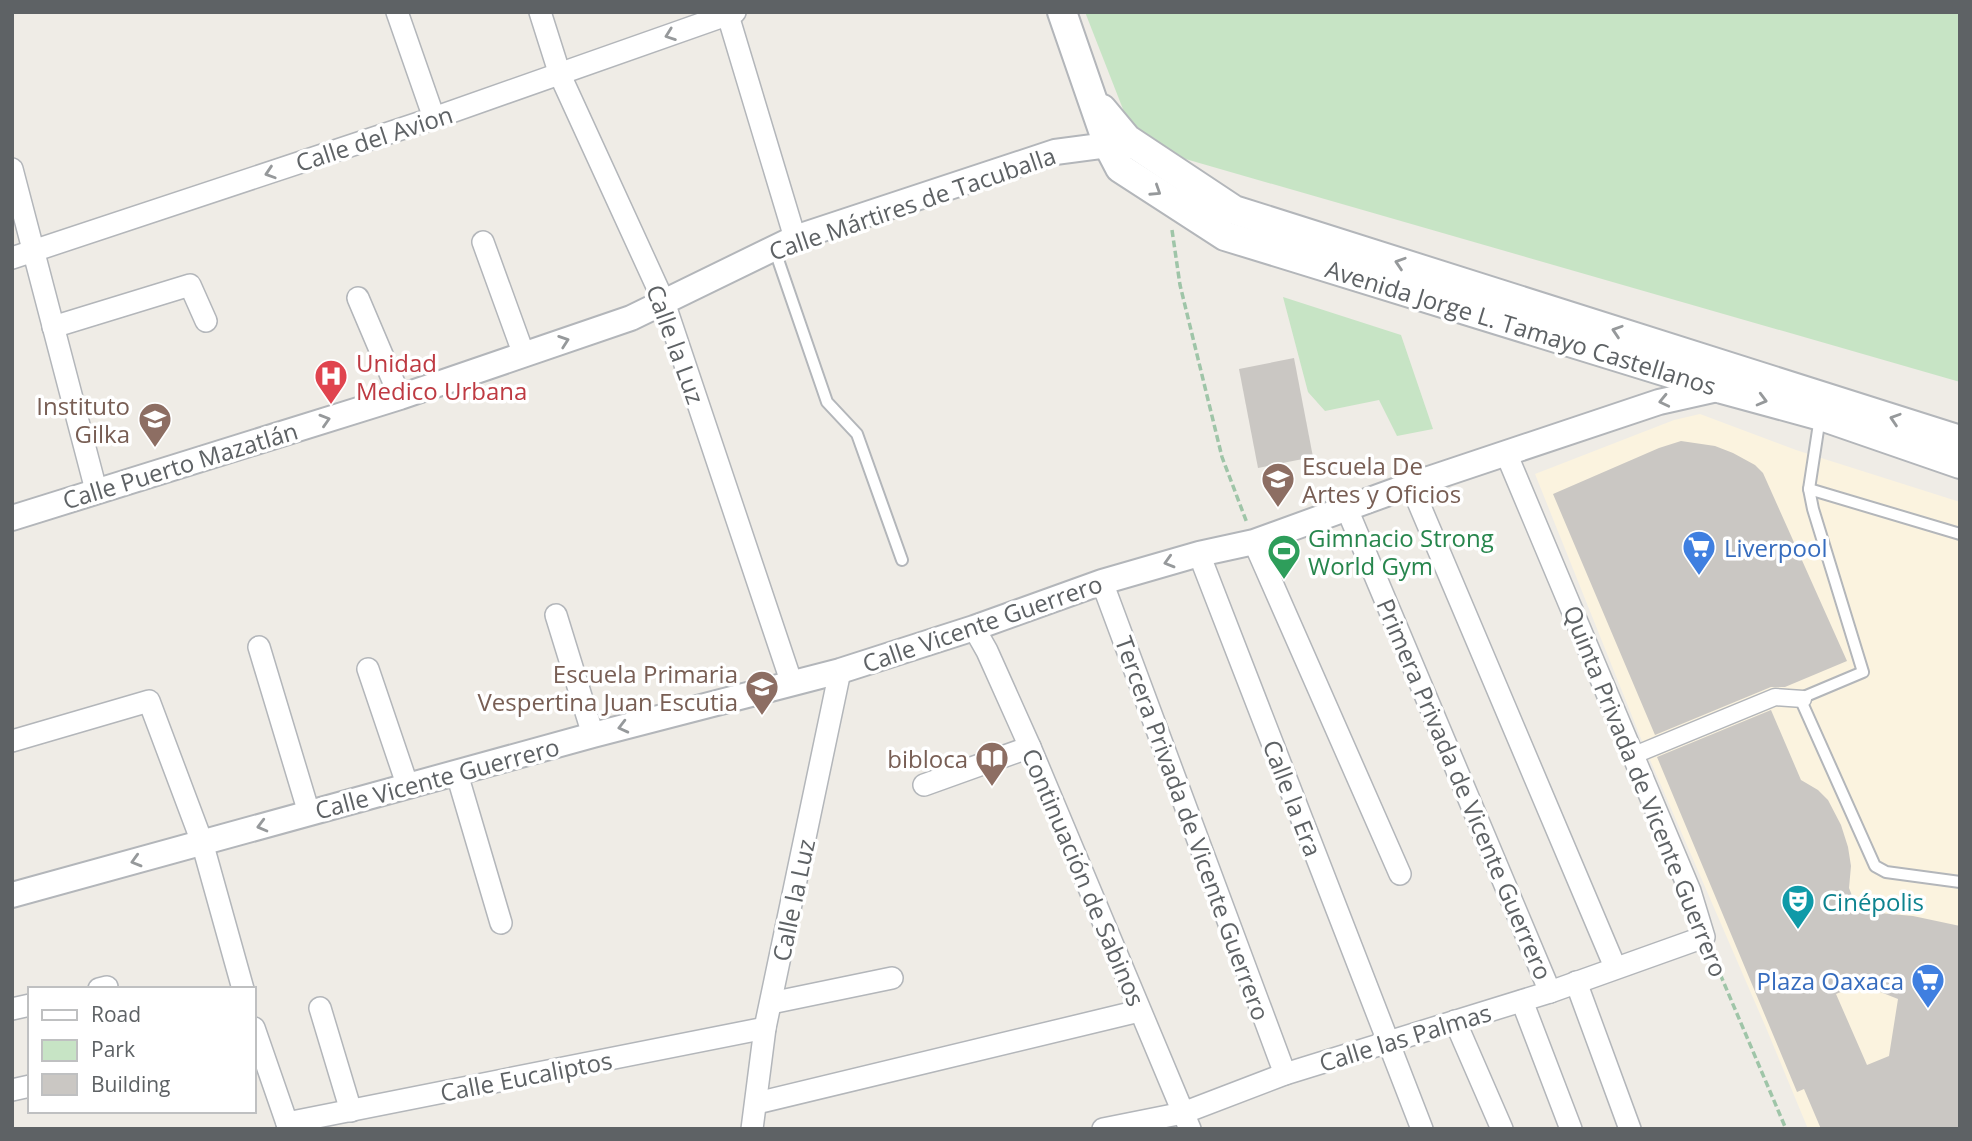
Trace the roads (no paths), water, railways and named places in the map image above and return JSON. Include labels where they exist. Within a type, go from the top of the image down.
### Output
[{"type":"main road","points":[[1062,12],[1093,99],[1118,142]]},
{"type":"main road","name":"Avenida Jorge L. Tamayo Castellanos","points":[[1118,142],[1120,168],[1225,236],[1445,291],[1752,374],[1960,464]]},
{"type":"main road","name":"Avenida Jorge L. Tamayo Castellanos","points":[[1118,142],[1234,210],[1445,291],[1722,389],[1822,406],[1960,440]]},
{"type":"street","points":[[397,12],[434,118]]},
{"type":"street","name":"Calle la Luz","points":[[540,12],[560,75],[664,302],[792,684]]},
{"type":"street","points":[[730,13],[784,243]]},
{"type":"street","name":"Calle del Avion","points":[[12,258],[434,118],[730,13]]},
{"type":"street","name":"Calle Mártires de Tacuballa","points":[[664,302],[784,243],[1055,152],[1118,142]]},
{"type":"street","points":[[12,169],[96,490]]},
{"type":"street","points":[[484,242],[524,355]]},
{"type":"street","points":[[53,327],[190,285],[206,321]]},
{"type":"street","points":[[358,298],[400,397]]},
{"type":"street","name":"Calle Puerto Mazatlán","points":[[12,517],[400,397],[631,318],[664,302]]},
{"type":"street","name":"Calle Vicente Guerrero","points":[[12,895],[593,735],[840,671],[974,628],[1102,582],[1199,554],[1254,542],[1411,485],[1659,402],[1722,389],[1752,374]]},
{"type":"street","name":"Quinta Privada de Vicente Guerrero","points":[[1506,453],[1690,891],[1704,937]]},
{"type":"street","points":[[1411,485],[1615,967]]},
{"type":"street","name":"Primera Privada de Vicente Guerrero","points":[[1346,509],[1550,992]]},
{"type":"street","points":[[1254,542],[1400,874]]},
{"type":"street","name":"Calle la Era","points":[[1199,554],[1422,1129]]},
{"type":"street","name":"Tercera Privada de Vicente Guerrero","points":[[1102,582],[1285,1074]]},
{"type":"street","points":[[556,615],[593,735]]},
{"type":"street","name":"Continuación de Sabinos","points":[[974,628],[1030,747],[1186,1121]]},
{"type":"street","points":[[258,647],[309,813]]},
{"type":"street","points":[[368,668],[408,787]]},
{"type":"street","name":"Calle la Luz","points":[[752,1129],[765,1028],[840,671]]},
{"type":"street","points":[[1632,756],[1775,697],[1802,699]]},
{"type":"street","points":[[12,741],[149,701],[202,842],[242,987]]},
{"type":"street","points":[[924,785],[1030,747]]},
{"type":"street","points":[[457,774],[501,923]]},
{"type":"street","name":"Calle las Palmas","points":[[1103,1129],[1186,1121],[1285,1074],[1550,992],[1704,937]]},
{"type":"street","points":[[771,1003],[892,978]]},
{"type":"street","points":[[1576,982],[1630,1129]]},
{"type":"street","points":[[1522,1000],[1571,1129]]},
{"type":"street","points":[[320,1009],[351,1111]]},
{"type":"street","points":[[757,1103],[1139,1011]]},
{"type":"street","points":[[1455,1021],[1502,1129]]},
{"type":"street","name":"Calle Eucaliptos","points":[[288,1126],[765,1028]]},
{"type":"street","points":[[256,1038],[288,1126]]},
{"type":"lane","points":[[784,243],[827,402],[857,434],[902,560]]},
{"type":"lane","points":[[1822,406],[1809,489],[1863,672],[1802,699],[1803,705],[1875,866],[1886,872],[1960,882]]},
{"type":"lane","points":[[1809,489],[1960,534]]},
{"type":"place","name":"Unidad Medico Urbana","points":[[331,406]]},
{"type":"place","name":"Instituto Gilka","points":[[155,449]]},
{"type":"place","name":"Escuela De Artes y Oficios","points":[[1278,509]]},
{"type":"place","name":"Liverpool","points":[[1699,577]]},
{"type":"place","name":"Gimnacio Strong World Gym","points":[[1284,581]]},
{"type":"place","name":"Escuela Primaria Vespertina Juan Escutia","points":[[762,717]]},
{"type":"place","name":"bibloca","points":[[992,788]]},
{"type":"place","name":"Cinépolis","points":[[1798,931]]},
{"type":"place","name":"Plaza Oaxaca","points":[[1928,1010]]}]
